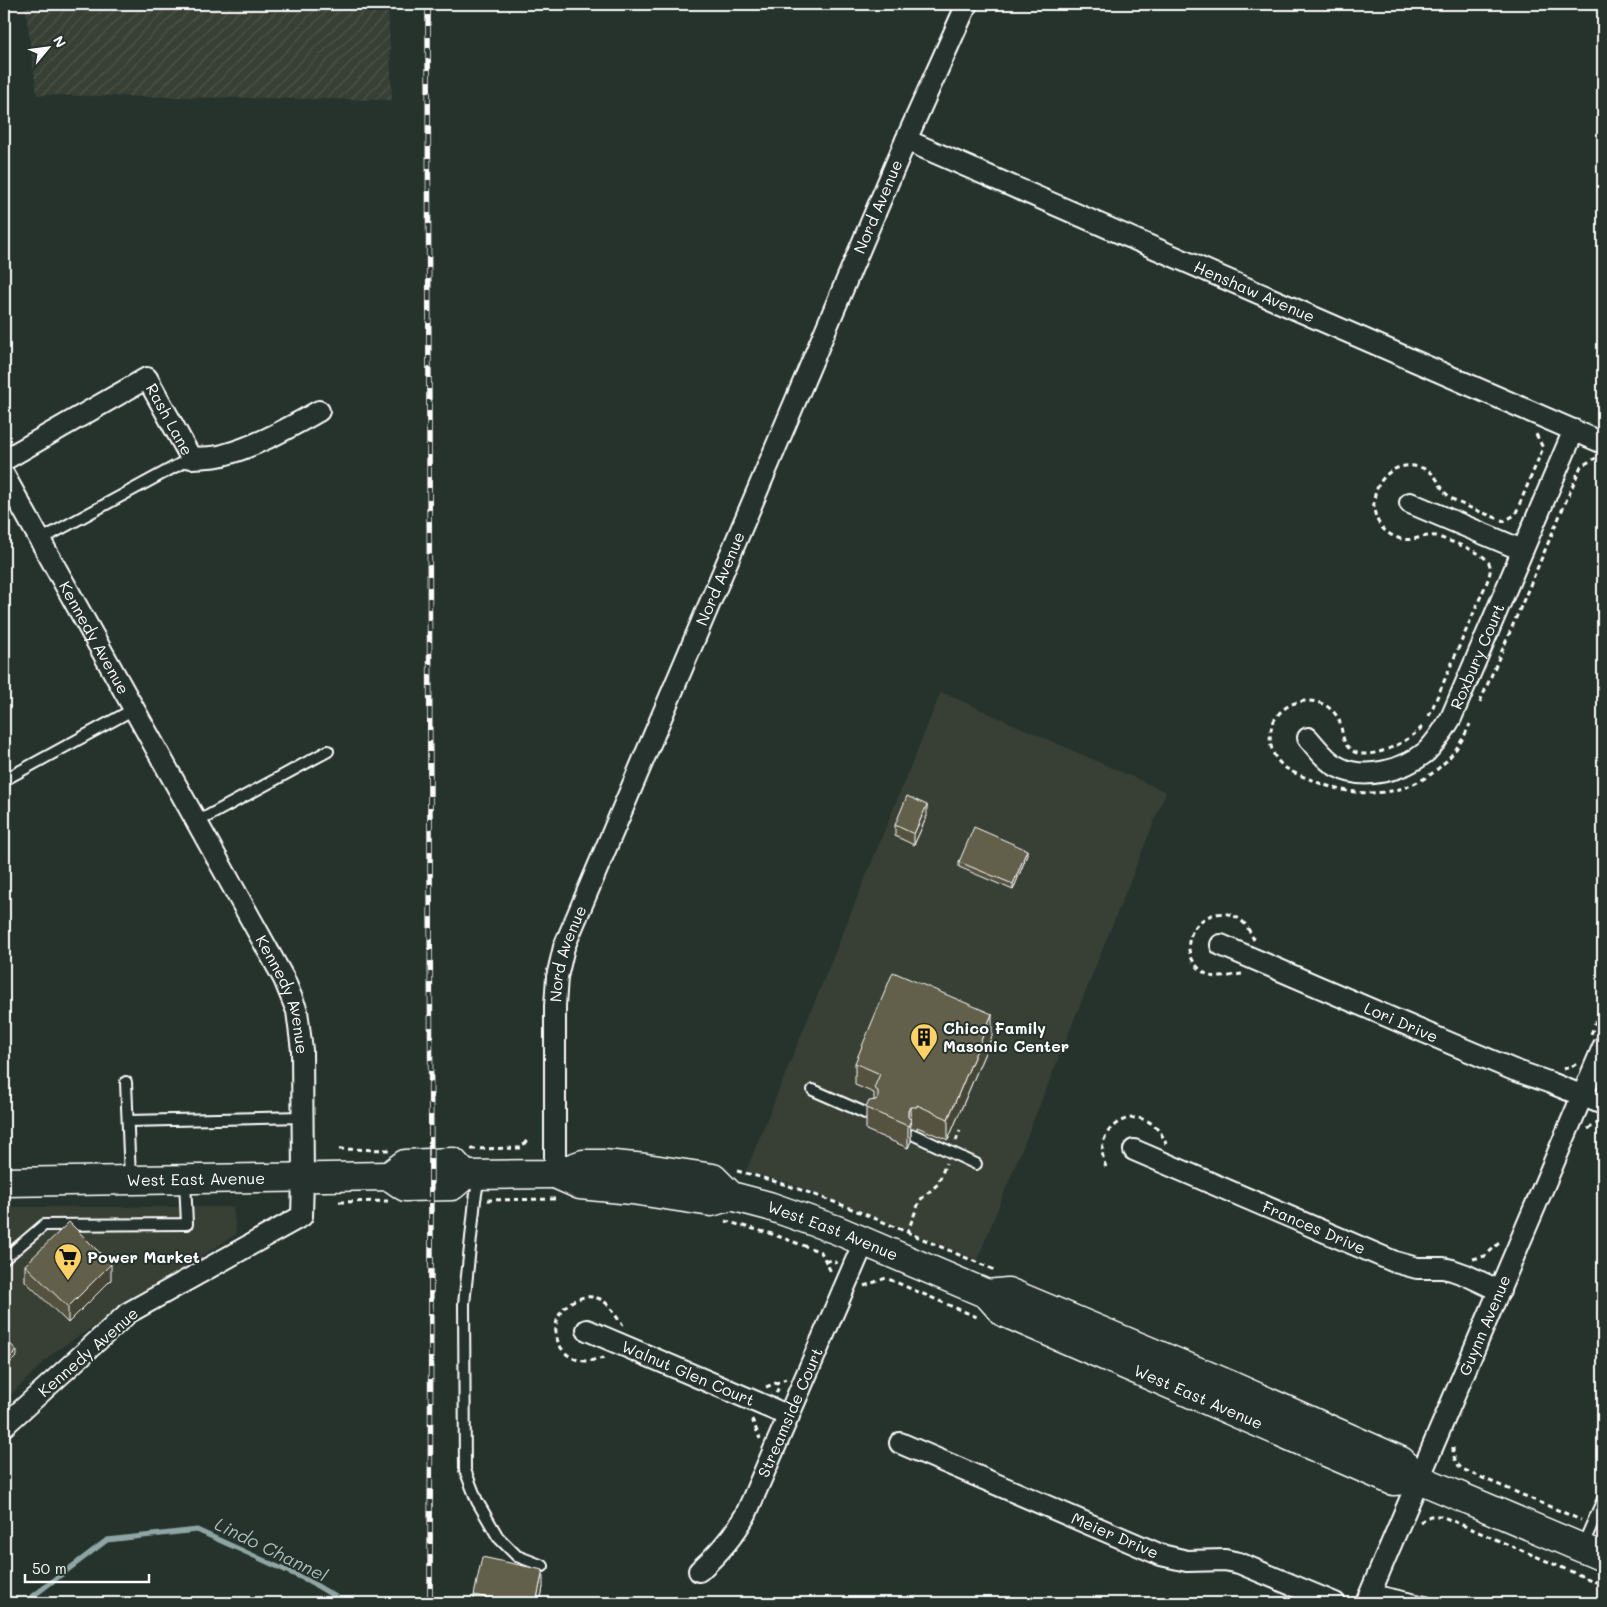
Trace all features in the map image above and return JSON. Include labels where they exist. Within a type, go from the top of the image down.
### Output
[{"type":"main road","name":"West East Avenue","points":[[4,1182],[304,1178],[392,1189],[405,1164],[453,1162],[473,1183],[580,1185],[632,1190],[711,1202],[727,1208],[799,1216],[989,1295],[1003,1312],[1393,1481],[1419,1479],[1592,1543]]},
{"type":"street","name":"Nord Avenue","points":[[556,1186],[555,1006],[564,947],[906,140],[967,4]]},
{"type":"street","name":"Henshaw Avenue","points":[[906,140],[1603,442]]},
{"type":"street","name":"Rash Lane","points":[[4,460],[147,378],[192,458],[221,456],[252,445],[279,433],[319,411]]},
{"type":"street","name":"Roxbury Court","points":[[1308,738],[1332,763],[1353,772],[1382,772],[1398,768],[1425,752],[1443,731],[1451,718],[1574,430]]},
{"type":"street","name":"Kennedy Avenue","points":[[4,475],[284,979],[297,1011],[302,1050],[304,1178],[302,1216],[128,1313],[4,1426]]},
{"type":"street","points":[[1410,503],[1522,550]]},
{"type":"street","name":"Lori Drive","points":[[1221,945],[1496,1063],[1603,1104]]},
{"type":"street","name":"Guynn Avenue","points":[[1369,1596],[1583,1096],[1596,1044]]},
{"type":"street","name":"Frances Drive","points":[[1134,1150],[1395,1262],[1417,1268],[1452,1270],[1500,1291]]},
{"type":"street","name":"Streamside Court","points":[[699,1571],[719,1552],[739,1526],[755,1496],[864,1242]]},
{"type":"street","name":"Walnut Glen Court","points":[[587,1330],[789,1416]]},
{"type":"street","name":"Meier Drive","points":[[900,1443],[1161,1555],[1187,1561],[1225,1560],[1239,1563],[1335,1603]]},
{"type":"lane","points":[[40,540],[192,458]]},
{"type":"lane","points":[[4,780],[134,708]]},
{"type":"lane","points":[[197,822],[328,751]]},
{"type":"lane","points":[[126,1082],[130,1180]]},
{"type":"lane","points":[[813,1090],[872,1116]]},
{"type":"lane","points":[[128,1121],[303,1118]]},
{"type":"lane","points":[[914,1135],[976,1164]]},
{"type":"lane","points":[[4,1259],[44,1225],[187,1224],[185,1180]]},
{"type":"lane","points":[[473,1183],[469,1268],[464,1304],[465,1470],[477,1501],[498,1537],[517,1556],[544,1566]]},
{"type":"lane","points":[[1592,1543],[1603,1499]]},
{"type":"lane","points":[[1369,1596],[1430,1603]]},
{"type":"path","points":[[1471,722],[1457,748],[1440,767],[1414,783],[1382,793],[1361,794],[1340,790],[1300,775],[1281,764],[1272,751],[1270,743],[1271,729],[1276,718],[1286,708],[1300,701],[1316,702],[1330,708],[1341,724],[1346,745],[1358,753],[1371,753],[1391,749],[1406,741],[1419,730],[1433,708],[1490,576],[1490,566],[1488,561],[1480,555],[1436,536],[1412,540],[1393,536],[1382,527],[1375,513],[1375,490],[1389,472],[1403,466],[1418,467],[1432,473],[1449,497],[1504,521],[1515,516],[1543,448],[1535,431]]},
{"type":"path","points":[[1477,707],[1581,466],[1598,458],[1603,460]]},
{"type":"path","points":[[1242,974],[1219,977],[1204,973],[1194,962],[1191,955],[1189,938],[1192,931],[1196,925],[1208,916],[1231,915],[1243,923],[1256,943]]},
{"type":"path","points":[[1596,1044],[1603,1005]]},
{"type":"path","points":[[1556,1068],[1571,1067],[1579,1061]]},
{"type":"path","points":[[1106,1167],[1102,1155],[1104,1139],[1110,1128],[1133,1118],[1147,1121],[1158,1130],[1168,1147]]},
{"type":"path","points":[[1587,1130],[1596,1124],[1603,1123]]},
{"type":"path","points":[[907,1233],[920,1200],[938,1184],[960,1130]]},
{"type":"path","points":[[729,1169],[772,1180],[816,1195],[907,1233],[989,1295]]},
{"type":"path","points":[[473,1183],[556,1186]]},
{"type":"path","points":[[339,1202],[392,1189]]},
{"type":"path","points":[[727,1208],[772,1234],[822,1252],[831,1273]]},
{"type":"path","points":[[1470,1259],[1485,1256],[1500,1241]]},
{"type":"path","points":[[859,1293],[863,1286],[886,1278],[989,1295]]},
{"type":"path","points":[[610,1358],[578,1360],[570,1357],[563,1351],[556,1338],[555,1330],[556,1321],[562,1309],[574,1300],[594,1297],[607,1304],[620,1322],[628,1328]]},
{"type":"path","points":[[758,1384],[766,1387],[788,1378]]},
{"type":"path","points":[[752,1418],[760,1440],[758,1446]]},
{"type":"path","points":[[1453,1445],[1453,1456],[1462,1468],[1592,1543]]},
{"type":"path","points":[[1418,1524],[1430,1516],[1441,1516],[1603,1585]]},
{"type":"shaded area","points":[[25,4],[388,4],[392,100],[37,95]]},
{"type":"shaded area","points":[[941,692],[1166,792],[977,1260],[793,1184],[746,1171]]},
{"type":"shaded area","points":[[4,1207],[233,1207],[236,1234],[54,1352],[4,1401]]},
{"type":"building","points":[[907,796],[927,805],[914,834],[895,825]]},
{"type":"building","points":[[974,827],[1027,850],[1013,884],[959,862]]},
{"type":"building","name":"Chico Family Masonic Center","points":[[893,972],[992,1014],[948,1119],[917,1105],[917,1107],[910,1107],[908,1111],[908,1117],[911,1120],[908,1126],[866,1108],[869,1101],[876,1100],[878,1097],[878,1091],[874,1088],[880,1074],[855,1063]]},
{"type":"building","name":"Power Market","points":[[69,1222],[111,1264],[68,1307],[25,1265]]},
{"type":"building","points":[[4,1321],[9,1327],[4,1332]]},
{"type":"building","points":[[4,1337],[17,1351],[4,1364]]},
{"type":"building","points":[[482,1557],[543,1570],[536,1603],[512,1603],[474,1595]]},
{"type":"waterway","name":"Lindo Channel","points":[[24,1603],[107,1540],[197,1530],[309,1581],[346,1603]]},
{"type":"railway","points":[[428,4],[430,1603]]},
{"type":"place","name":"Chico Family Masonic Center","points":[[924,1061]]},
{"type":"place","name":"Power Market","points":[[68,1281]]}]
